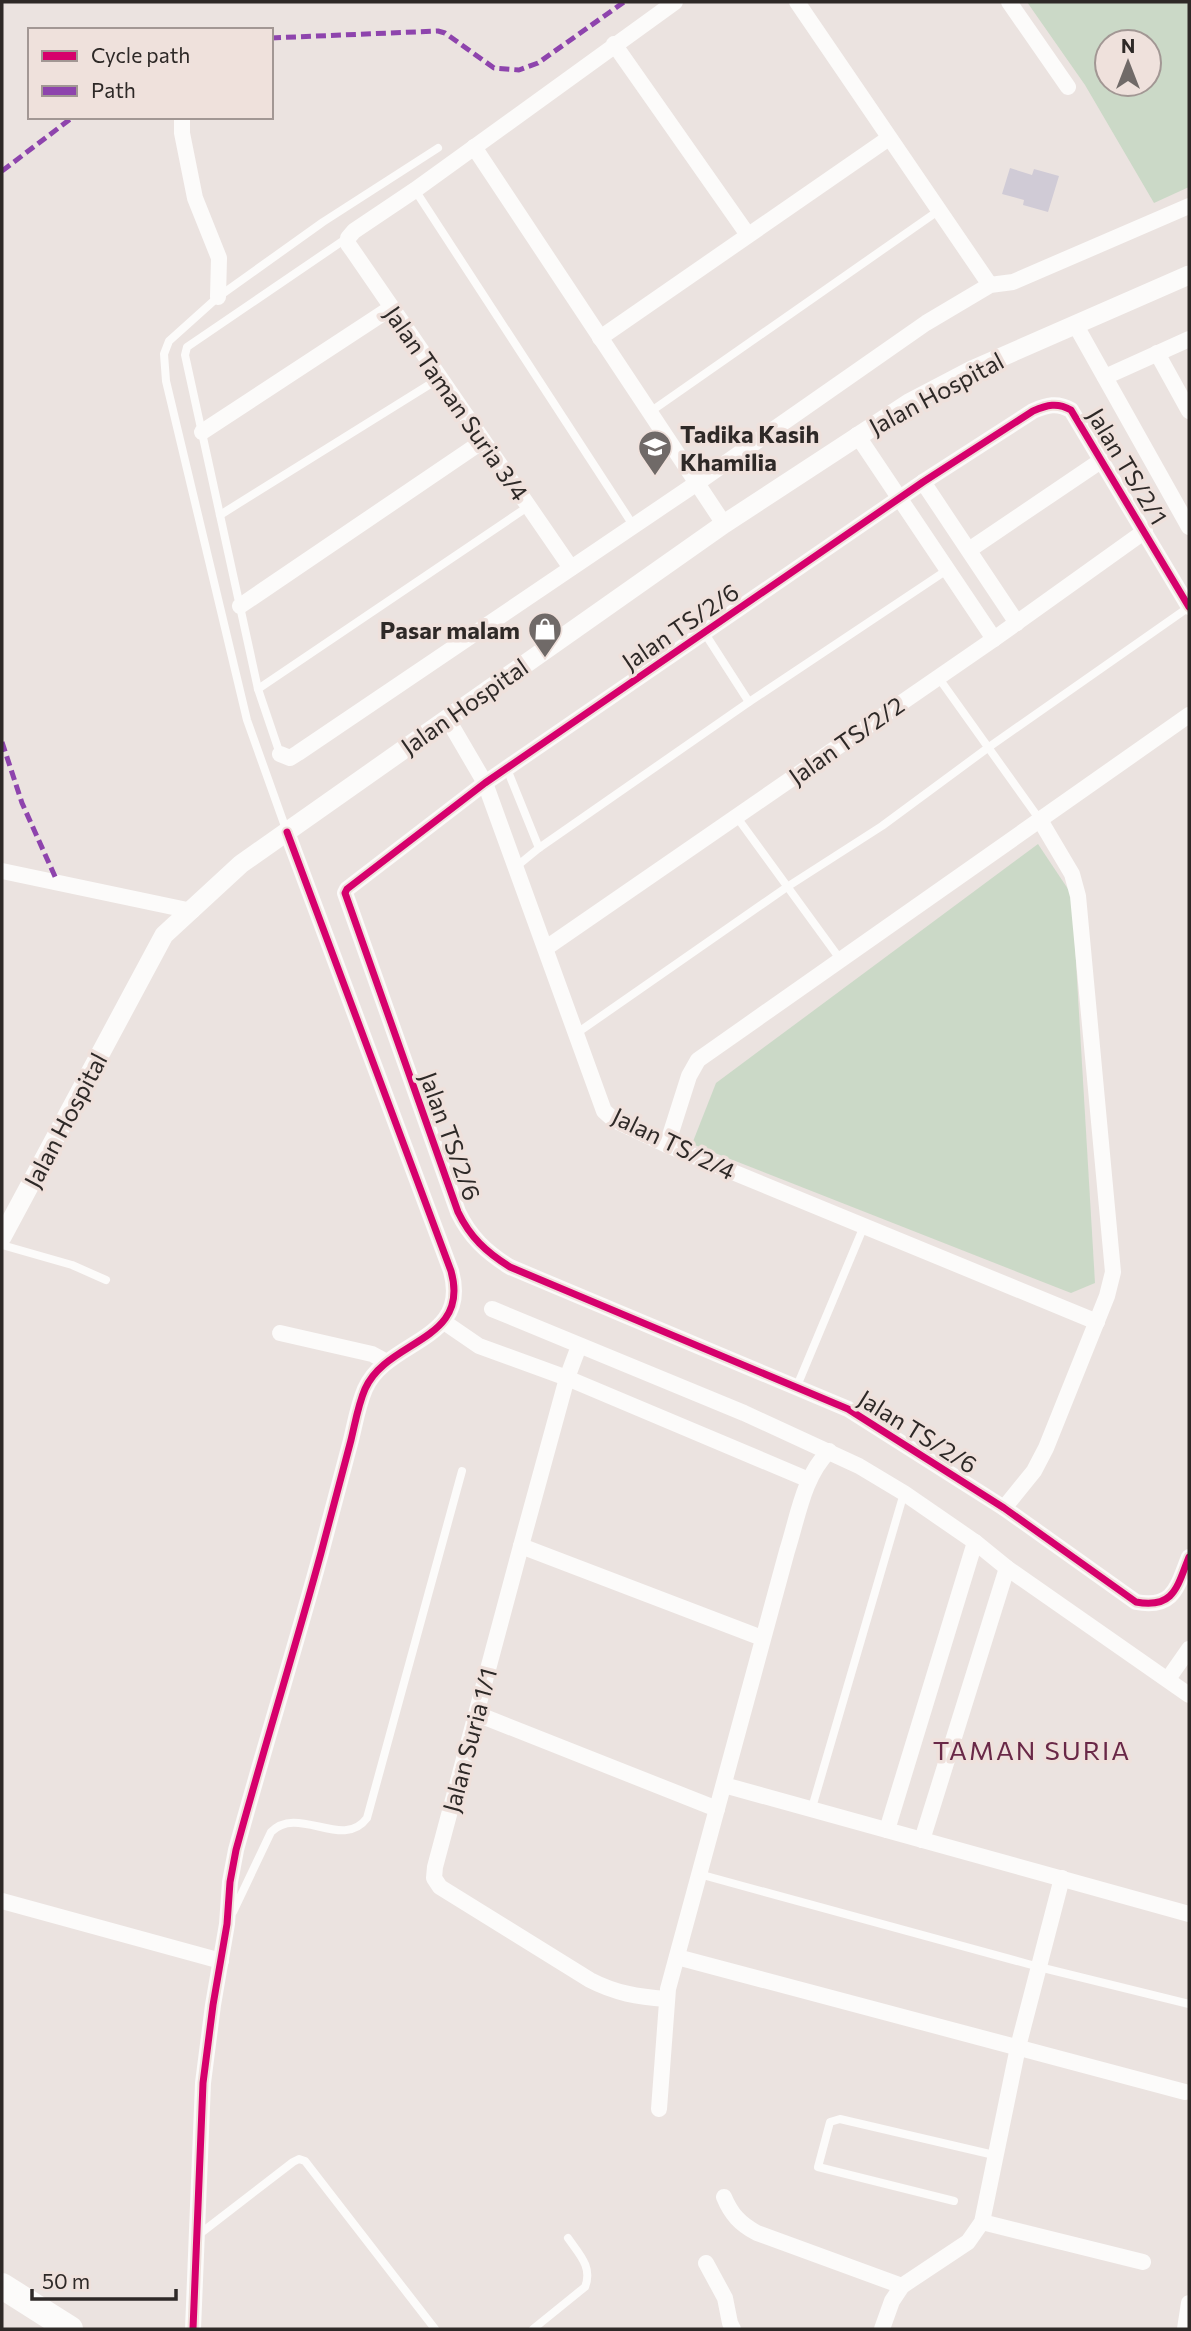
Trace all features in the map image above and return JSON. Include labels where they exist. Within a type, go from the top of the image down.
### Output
[{"type":"highway","points":[[2,2286],[70,2329]]},
{"type":"street","points":[[348,237],[675,2]]},
{"type":"street","points":[[797,2],[990,285]]},
{"type":"street","points":[[1009,2],[1068,87]]},
{"type":"street","points":[[614,44],[748,235]]},
{"type":"street","points":[[182,119],[182,133],[195,198],[219,258],[218,297]]},
{"type":"street","points":[[600,338],[889,138]]},
{"type":"street","points":[[474,147],[724,524]]},
{"type":"street","points":[[280,754],[290,758],[298,753],[697,483],[926,323],[990,285],[1013,282],[1189,206]]},
{"type":"street","name":"Jalan Taman Suria 3/4","points":[[348,237],[348,244],[391,308],[571,568]]},
{"type":"street","name":"Jalan Hospital","points":[[2,1237],[164,935],[241,864],[724,524],[857,435],[941,385],[1189,275]]},
{"type":"street","points":[[202,432],[391,308]]},
{"type":"street","points":[[1075,324],[1189,527]]},
{"type":"street","points":[[1105,377],[1189,339]]},
{"type":"street","points":[[1157,354],[1189,411]]},
{"type":"street","name":"Jalan TS/2/1","points":[[899,499],[1034,411],[1047,405],[1058,404],[1070,410],[1189,607]]},
{"type":"street","points":[[857,435],[994,639]]},
{"type":"street","points":[[240,606],[483,440]]},
{"type":"street","points":[[970,550],[1102,460]]},
{"type":"street","points":[[923,482],[1017,623]]},
{"type":"street","name":"Jalan TS/2/6","points":[[899,499],[485,783],[345,893],[458,1212],[466,1228],[490,1254],[510,1267],[848,1409],[1004,1508],[1136,1602],[1151,1605],[1163,1602],[1174,1593],[1189,1557]]},
{"type":"street","name":"Jalan TS/2/2","points":[[546,948],[1017,623],[1145,531]]},
{"type":"street","points":[[667,1145],[689,1076],[698,1060],[1189,715]]},
{"type":"street","name":"Jalan TS/2/4","points":[[447,718],[485,783],[578,1033],[604,1111],[614,1120],[667,1145],[1097,1322]]},
{"type":"street","points":[[1004,1508],[1034,1471],[1046,1448],[1111,1284],[1112,1251],[1079,896],[1072,874],[1040,820]]},
{"type":"street","points":[[193,2329],[205,2063],[227,1924],[232,1866],[365,1390],[372,1376],[386,1361],[399,1355],[444,1322],[454,1302],[451,1271],[287,832]]},
{"type":"street","points":[[2,871],[192,911]]},
{"type":"street","points":[[492,1309],[829,1451],[904,1493],[1189,1695]]},
{"type":"street","points":[[444,1322],[479,1346],[567,1378],[809,1480]]},
{"type":"street","points":[[280,1333],[372,1354],[386,1361]]},
{"type":"street","name":"Jalan Suria 1/1","points":[[579,1346],[567,1378],[521,1546],[434,1878],[440,1887],[600,1986],[635,1997],[666,1999]]},
{"type":"street","points":[[659,2109],[666,1999],[762,1638],[809,1480],[816,1464],[829,1451]]},
{"type":"street","points":[[887,1830],[975,1542]]},
{"type":"street","points":[[521,1546],[762,1638]]},
{"type":"street","points":[[922,1840],[1007,1568]]},
{"type":"street","points":[[1168,1679],[1189,1649]]},
{"type":"street","points":[[477,1714],[717,1809]]},
{"type":"street","points":[[724,1786],[1189,1914]]},
{"type":"street","points":[[882,2329],[892,2301],[902,2286],[968,2242],[982,2222],[1018,2047],[1062,1878]]},
{"type":"street","points":[[2,1901],[221,1961]]},
{"type":"street","points":[[677,1957],[1185,2092]]},
{"type":"street","points":[[724,2197],[732,2214],[745,2227],[757,2233],[902,2286]]},
{"type":"street","points":[[982,2222],[1143,2262]]},
{"type":"street","points":[[705,2263],[720,2287],[733,2329]]},
{"type":"lane","points":[[287,832],[247,720],[166,381],[164,354],[169,341],[218,297],[323,222],[438,148]]},
{"type":"lane","points":[[415,190],[633,525]]},
{"type":"lane","points":[[650,412],[938,211]]},
{"type":"lane","points":[[280,754],[258,690],[185,355],[187,347],[348,237]]},
{"type":"lane","points":[[220,515],[440,377]]},
{"type":"lane","points":[[258,690],[529,506]]},
{"type":"lane","points":[[517,866],[749,702],[947,570]]},
{"type":"lane","points":[[578,1033],[787,887],[882,826],[989,747],[1189,607]]},
{"type":"lane","points":[[704,632],[749,702]]},
{"type":"lane","points":[[938,677],[1040,820]]},
{"type":"lane","points":[[506,769],[540,848]]},
{"type":"lane","points":[[736,816],[841,959]]},
{"type":"lane","points":[[797,1386],[864,1226]]},
{"type":"lane","points":[[2,1245],[63,1262],[106,1280]]},
{"type":"lane","points":[[227,1924],[271,1832],[276,1827],[292,1821],[353,1830],[367,1818],[461,1471]]},
{"type":"lane","points":[[811,1811],[904,1493]]},
{"type":"lane","points":[[699,1874],[1039,1967],[1189,2004]]},
{"type":"lane","points":[[954,2201],[818,2167],[830,2122],[840,2119],[994,2155]]},
{"type":"lane","points":[[197,2236],[293,2162],[299,2159],[305,2161],[435,2329]]},
{"type":"lane","points":[[533,2329],[585,2287],[589,2277],[588,2267],[568,2238]]},
{"type":"green space","points":[[1027,2],[1189,2],[1189,187],[1154,203],[1085,85]]},
{"type":"green space","points":[[1038,844],[1072,895],[1095,1283],[1071,1293],[692,1144],[716,1083]]},
{"type":"building","points":[[1010,168],[1032,175],[1034,169],[1059,176],[1048,212],[1023,205],[1024,200],[1002,194]]},
{"type":"marked path","points":[[273,38],[438,31],[445,33],[494,68],[519,70],[538,63],[624,2]]},
{"type":"marked path","points":[[2,171],[70,119]]},
{"type":"marked path","points":[[2,742],[22,803],[57,881]]},
{"type":"cycle path","points":[[1189,607],[1071,410],[1057,405],[1043,407],[923,482],[485,783],[345,893],[458,1212],[473,1236],[493,1256],[510,1267],[848,1409],[1004,1508],[1136,1602],[1149,1603],[1166,1599],[1177,1586],[1189,1557]]},
{"type":"cycle path","points":[[193,2329],[203,2083],[236,1850],[311,1590],[365,1389],[376,1372],[391,1359],[438,1326],[449,1312],[454,1294],[451,1271],[287,832]]},
{"type":"place","name":"Tadika Kasih Khamilia","points":[[655,477]]},
{"type":"place","name":"Pasar malam","points":[[545,659]]},
{"type":"district","name":"TAMAN SURIA","points":[[1032,1749]]}]
